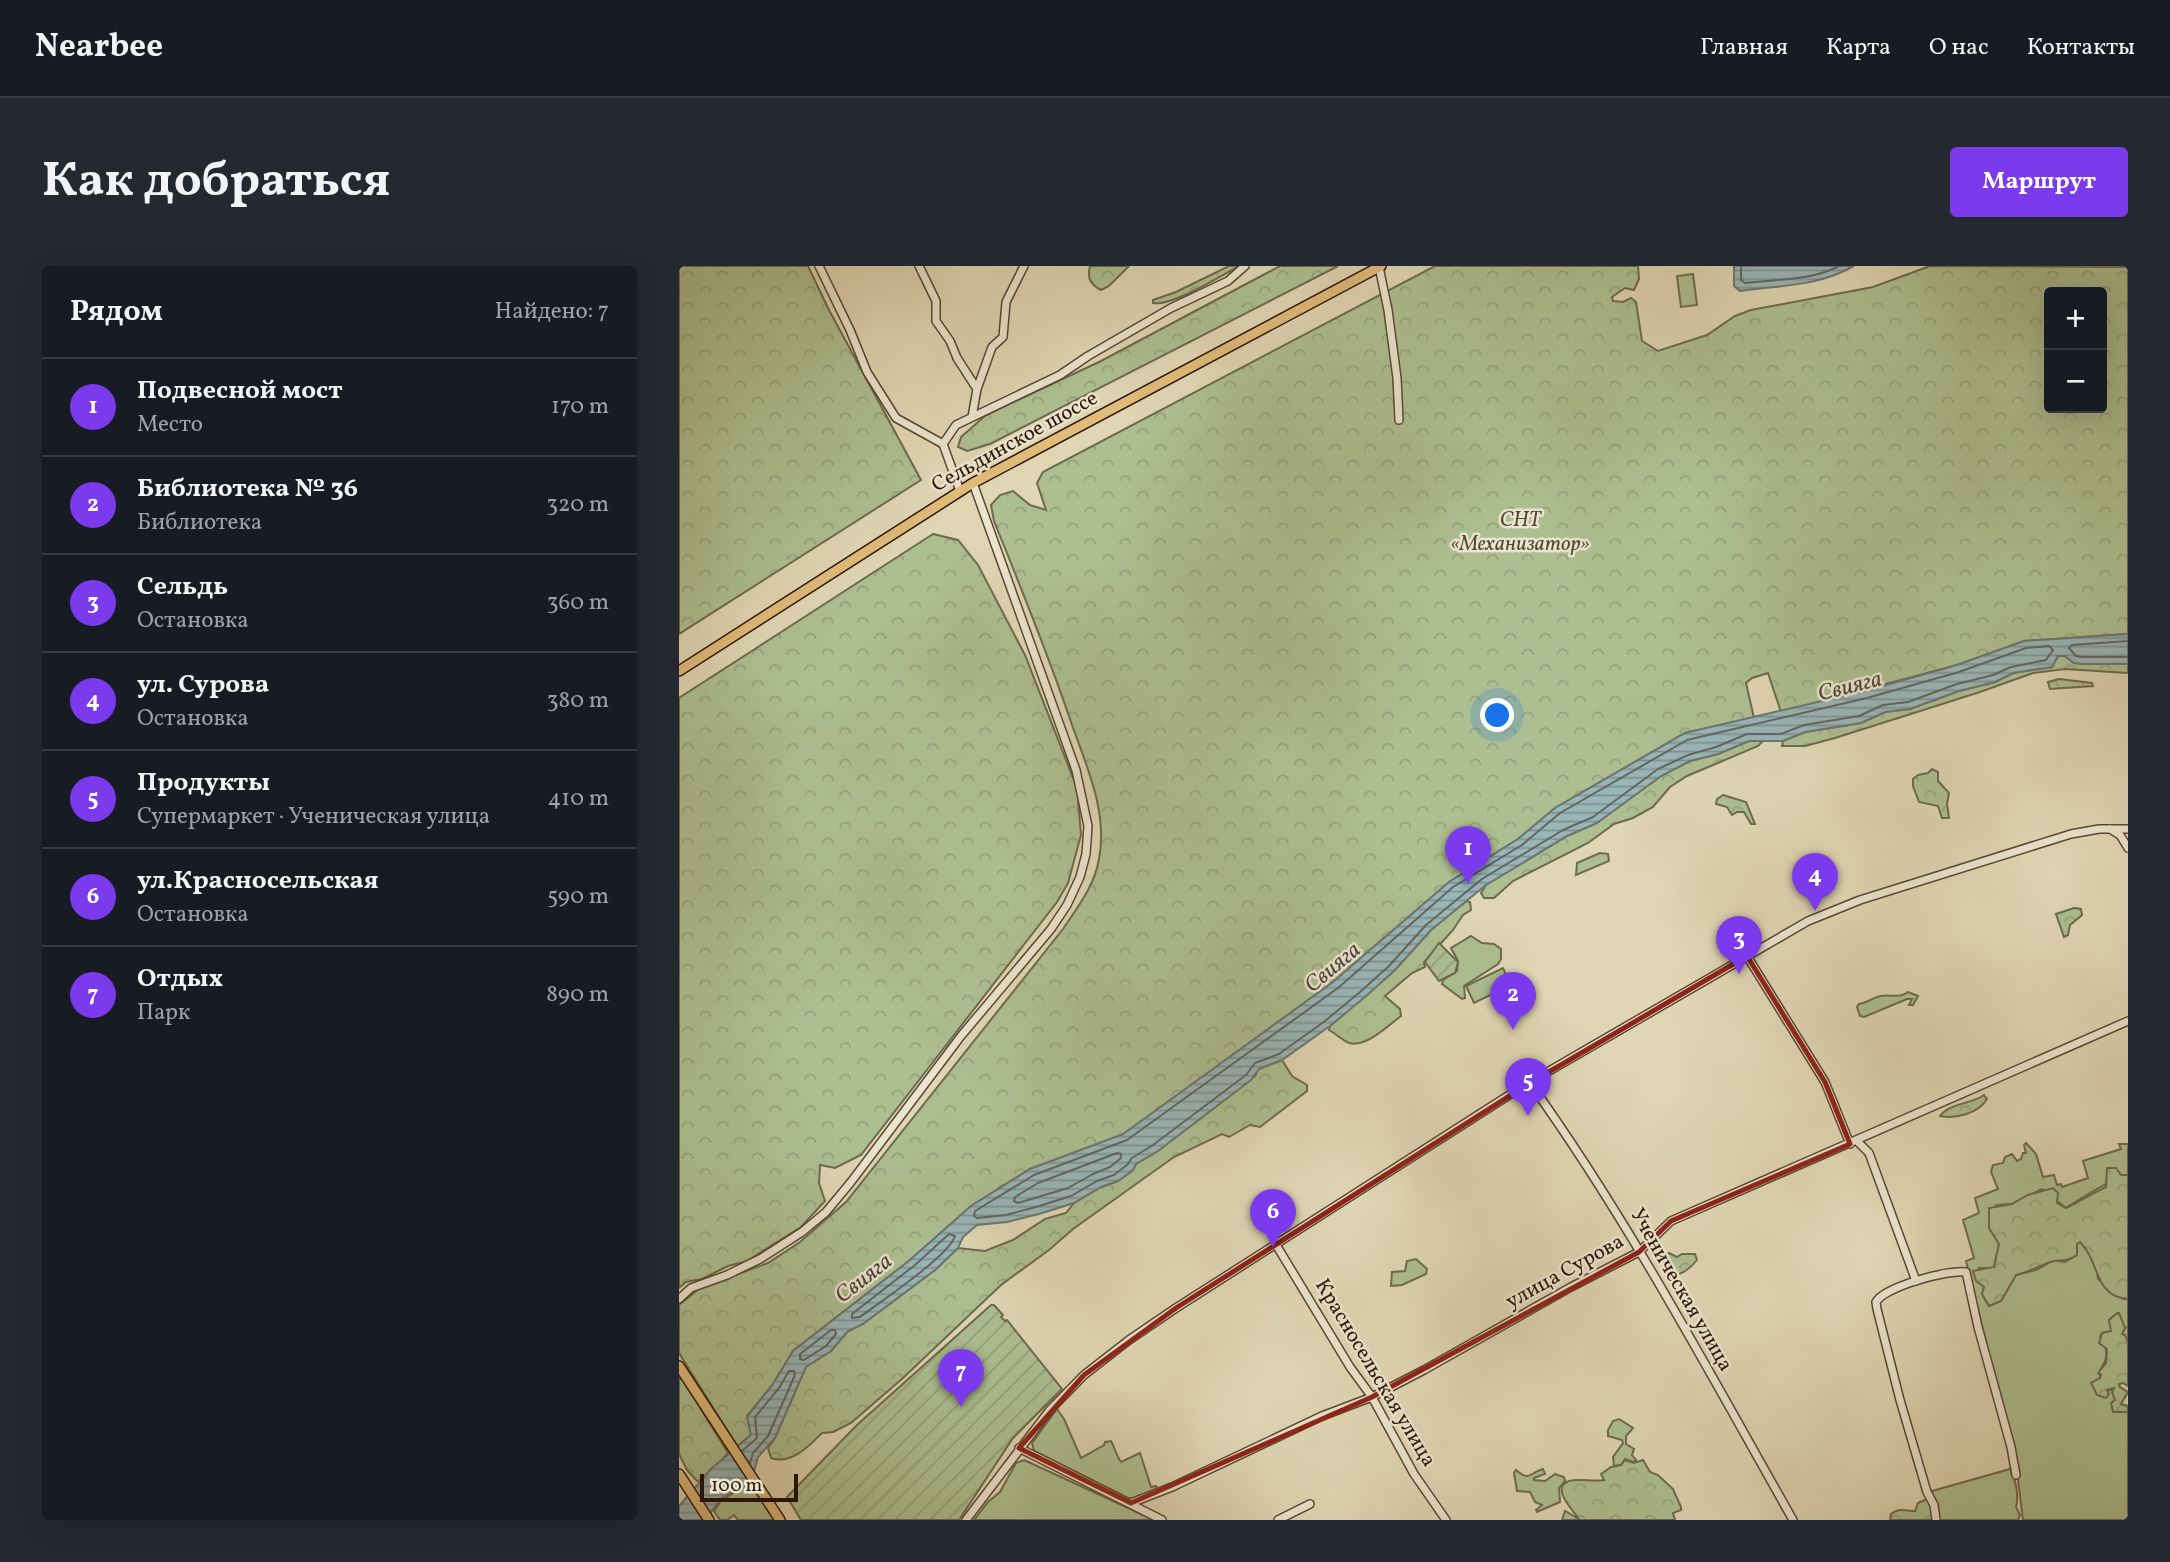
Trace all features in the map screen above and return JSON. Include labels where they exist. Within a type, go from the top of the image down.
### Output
[{"type":"main road","name":"Сельдинское шоссе","points":[[679,671],[973,483],[1380,267]]},
{"type":"main road","points":[[679,1366],[777,1517]]},
{"type":"main road","points":[[679,1474],[709,1520]]},
{"type":"street","points":[[819,266],[867,372],[896,418],[943,444],[960,491]]},
{"type":"street","points":[[919,266],[936,301],[936,321],[977,389]]},
{"type":"street","points":[[972,417],[977,389],[992,347],[1003,337],[1006,302],[1024,266]]},
{"type":"street","points":[[943,444],[956,425],[1060,375],[1105,345],[1171,308],[1228,281],[1245,266]]},
{"type":"street","points":[[1380,267],[1397,378],[1399,421]]},
{"type":"street","points":[[679,1299],[691,1288],[760,1259],[802,1232],[826,1212],[961,1036],[1051,929],[1067,905],[1080,877],[1086,854],[1088,826],[1079,781],[973,483]]},
{"type":"street","points":[[967,1520],[1019,1448],[1057,1402],[1084,1375],[1129,1340],[1275,1243],[1529,1083],[1808,921],[1860,900],[2070,834],[2109,828],[2128,829]]},
{"type":"street","points":[[2109,828],[2120,835],[2128,848]]},
{"type":"street","points":[[1747,956],[1825,1082],[1853,1142],[1869,1153],[1916,1281]]},
{"type":"street","name":"улица Сурова","points":[[1131,1503],[1172,1488],[1322,1416],[1372,1397],[1639,1252],[1671,1222],[2128,1021]]},
{"type":"street","name":"Ученическая улица","points":[[1529,1083],[1581,1158],[1639,1252],[1793,1520]]},
{"type":"street","name":"Красносельская улица","points":[[1275,1243],[1372,1397],[1415,1474],[1446,1520]]},
{"type":"street","points":[[1936,1520],[1934,1505],[1927,1492],[1900,1400],[1877,1309],[1879,1297],[1916,1281],[1966,1272],[2016,1475]]},
{"type":"street","points":[[1360,1381],[1360,1402]]},
{"type":"street","points":[[1019,1448],[1162,1520]]},
{"type":"street","points":[[1278,1520],[1310,1504]]},
{"type":"highlighted area","points":[[1747,956],[1825,1082],[1850,1144],[1671,1221],[1639,1252],[1372,1397],[1131,1503],[1019,1448],[1084,1375],[1176,1308],[1530,1083]]},
{"type":"green space","points":[[679,266],[808,266],[921,480],[679,634]]},
{"type":"green space","points":[[1090,266],[1129,266],[1109,286],[1101,290],[1090,280]]},
{"type":"green space","points":[[1229,266],[1236,268],[1182,296],[1153,303],[1153,300]]},
{"type":"green space","points":[[1280,266],[1338,266],[990,444],[967,451],[958,447],[961,437],[986,415],[1101,361]]},
{"type":"green space","name":"СНТ «Механизатор»","points":[[1435,266],[1638,266],[1639,279],[1634,290],[1625,288],[1612,297],[1613,301],[1623,302],[1631,298],[1636,302],[1642,341],[1658,351],[1707,335],[1735,316],[1751,310],[1873,287],[1930,266],[2128,267],[2128,634],[2024,641],[1957,665],[1781,712],[1768,673],[1752,678],[1746,683],[1754,718],[1685,733],[1555,808],[1518,839],[1449,882],[1333,982],[1123,1135],[1030,1169],[971,1206],[910,1260],[793,1351],[773,1384],[747,1416],[751,1435],[737,1446],[679,1353],[679,1305],[700,1288],[768,1263],[800,1242],[846,1202],[1063,929],[1085,896],[1097,869],[1101,825],[1095,790],[1054,673],[994,521],[991,505],[1000,495],[1013,491],[1030,505],[1046,510],[1037,483],[1043,472]]},
{"type":"green space","points":[[1693,274],[1697,305],[1681,307],[1677,276]]},
{"type":"green space","points":[[933,534],[958,540],[978,565],[1025,655],[1077,788],[1081,835],[1068,883],[1057,902],[861,1155],[835,1168],[820,1165],[819,1183],[825,1201],[801,1227],[747,1261],[728,1266],[702,1279],[686,1282],[679,1288],[679,698]]},
{"type":"green space","points":[[2057,656],[2065,656],[2074,663],[2128,664],[2128,673],[2065,669],[2033,673],[1835,738],[1805,746],[1782,746],[1783,741],[1805,732],[1861,723],[1885,712],[1910,709],[1959,691],[1995,682],[2013,673],[2052,667]]},
{"type":"green space","points":[[2059,679],[2092,683],[2093,686],[2050,689],[2048,682]]},
{"type":"green space","points":[[1749,741],[1763,741],[1758,746],[1687,776],[1670,787],[1653,807],[1614,824],[1588,843],[1513,881],[1494,898],[1484,898],[1481,893],[1486,885],[1567,836],[1597,823],[1661,776],[1690,761],[1718,754]]},
{"type":"green space","points":[[1932,769],[1938,772],[1938,781],[1949,793],[1949,818],[1942,818],[1938,806],[1919,802],[1913,786],[1913,779]]},
{"type":"green space","points":[[1723,795],[1746,802],[1755,824],[1751,824],[1744,812],[1732,815],[1727,807],[1716,804],[1717,799]]},
{"type":"green space","points":[[1600,853],[1608,854],[1609,861],[1576,875],[1577,863]]},
{"type":"green space","points":[[1466,901],[1470,902],[1471,910],[1463,915],[1424,962],[1425,967],[1412,973],[1385,996],[1400,1009],[1401,1016],[1377,1035],[1356,1044],[1346,1042],[1329,1030],[1330,1026],[1394,971],[1431,930]]},
{"type":"green space","points":[[2074,908],[2081,909],[2082,915],[2070,925],[2068,935],[2064,937],[2056,914]]},
{"type":"green space","points":[[1471,936],[1501,949],[1501,959],[1498,964],[1464,986],[1465,998],[1462,999],[1442,984],[1443,980],[1457,971],[1458,961],[1451,948]]},
{"type":"green space","points":[[1439,943],[1458,962],[1455,973],[1439,981],[1425,962]]},
{"type":"green space","points":[[1503,968],[1511,985],[1474,1003],[1466,986]]},
{"type":"green space","points":[[1908,992],[1918,996],[1913,1005],[1909,1005],[1912,999],[1907,999],[1864,1017],[1860,1016],[1857,1007],[1859,1004],[1880,996],[1898,996]]},
{"type":"green space","points":[[1282,1060],[1292,1076],[1307,1085],[1307,1091],[1260,1127],[1250,1125],[1229,1137],[1222,1134],[1174,1157],[1073,1229],[1001,1285],[851,1423],[833,1432],[822,1433],[792,1457],[771,1458],[768,1448],[775,1438],[806,1366],[831,1351],[848,1331],[863,1324],[935,1270],[958,1248],[985,1251],[1013,1240],[1045,1219],[1066,1213],[1074,1203],[1101,1187],[1118,1181],[1133,1170],[1136,1164],[1158,1151],[1255,1076],[1258,1069]]},
{"type":"green space","points":[[1984,1095],[1987,1099],[1972,1112],[1952,1117],[1940,1116],[1949,1108]]},
{"type":"green space","points":[[2026,1143],[2036,1154],[2043,1177],[2054,1175],[2057,1185],[2061,1184],[2062,1187],[2088,1178],[2083,1161],[2121,1149],[2119,1144],[2128,1144],[2128,1175],[2066,1208],[2042,1189],[2012,1204],[1996,1205],[1989,1227],[1999,1244],[1994,1268],[1979,1268],[1984,1287],[1982,1294],[1989,1306],[2001,1301],[2016,1275],[2036,1270],[2054,1260],[2065,1262],[2077,1255],[2077,1243],[2081,1242],[2093,1259],[2098,1279],[2123,1299],[2128,1299],[2128,1343],[2121,1332],[2125,1328],[2102,1333],[2100,1337],[2106,1354],[2100,1378],[2106,1392],[2114,1388],[2115,1400],[2128,1412],[2128,1520],[2023,1520],[2016,1463],[1966,1261],[1974,1258],[1963,1220],[1979,1213],[1975,1198],[1998,1189],[1991,1172],[1993,1165],[2003,1163],[2005,1157],[2012,1154],[2017,1161],[2021,1159],[2023,1153],[2026,1153]]},
{"type":"green space","points":[[2107,1168],[2116,1168],[2121,1175],[2128,1175],[2128,1299],[2117,1296],[2103,1285],[2091,1258],[2080,1242],[2077,1244],[2077,1255],[2072,1258],[2053,1261],[2016,1275],[2001,1301],[1989,1306],[1982,1294],[1984,1287],[1976,1281],[1973,1271],[1994,1267],[1999,1244],[1989,1228],[1989,1208],[2012,1204],[2028,1195],[2053,1188],[2058,1193],[2057,1203],[2066,1208],[2106,1187]]},
{"type":"green space","points":[[1669,1253],[1677,1257],[1682,1254],[1695,1254],[1697,1260],[1684,1272],[1667,1275],[1664,1257]]},
{"type":"green space","points":[[1416,1259],[1427,1269],[1426,1274],[1402,1285],[1391,1286],[1392,1272],[1405,1271],[1407,1261]]},
{"type":"green space","points":[[991,1305],[1003,1315],[1001,1317],[1007,1320],[1062,1389],[1013,1438],[959,1520],[801,1520],[787,1497],[857,1425]]},
{"type":"green space","points":[[2117,1313],[2125,1328],[2122,1334],[2128,1343],[2128,1386],[2119,1384],[2128,1392],[2121,1404],[2128,1406],[2128,1412],[2113,1412],[2111,1403],[2115,1400],[2112,1392],[2114,1388],[2107,1390],[2109,1394],[2106,1398],[2097,1395],[2091,1383],[2100,1378],[2098,1373],[2106,1363],[2107,1349],[2099,1343],[2102,1333],[2111,1331],[2109,1320]]},
{"type":"green space","points":[[679,1378],[683,1380],[728,1453],[703,1480],[697,1481],[687,1470],[679,1454]]},
{"type":"green space","points":[[1057,1409],[1081,1458],[1111,1441],[1121,1462],[1140,1453],[1151,1487],[1156,1486],[1158,1490],[1138,1498],[1128,1498],[1034,1451],[1032,1443]]},
{"type":"green space","points":[[1619,1419],[1633,1428],[1626,1436],[1626,1444],[1634,1449],[1632,1455],[1636,1460],[1633,1462],[1625,1459],[1621,1465],[1614,1466],[1613,1457],[1623,1443],[1622,1440],[1608,1436],[1608,1430],[1613,1421]]},
{"type":"green space","points":[[1024,1460],[1154,1520],[974,1520],[1000,1492],[1016,1463]]},
{"type":"green space","points":[[1625,1460],[1634,1463],[1643,1460],[1650,1472],[1658,1475],[1673,1489],[1681,1507],[1681,1510],[1673,1513],[1675,1520],[1562,1520],[1565,1511],[1579,1519],[1562,1494],[1564,1484],[1572,1480],[1604,1480],[1601,1474],[1611,1467],[1621,1465]]},
{"type":"green space","points":[[1543,1469],[1545,1474],[1534,1480],[1545,1481],[1555,1474],[1564,1477],[1565,1481],[1559,1488],[1560,1502],[1537,1512],[1542,1505],[1535,1502],[1530,1492],[1517,1491],[1514,1473],[1516,1470],[1529,1476]]},
{"type":"green space","points":[[2010,1469],[2016,1488],[2016,1507],[2020,1515],[2018,1520],[1939,1520],[1932,1491]]},
{"type":"green space","points":[[750,1482],[775,1520],[738,1520],[734,1515],[727,1520],[720,1520],[714,1511],[721,1501]]},
{"type":"green space","points":[[1927,1499],[1930,1501],[1934,1520],[1890,1520],[1894,1512],[1915,1511],[1918,1503]]},
{"type":"water","points":[[1734,266],[1854,266],[1812,282],[1740,291],[1734,286]]},
{"type":"water","points":[[2128,634],[2128,664],[2081,664],[2074,663],[2065,656],[2058,656],[2052,667],[2013,673],[1995,682],[1959,691],[1910,709],[1885,712],[1861,723],[1805,732],[1783,741],[1749,741],[1718,754],[1690,761],[1661,776],[1597,823],[1567,836],[1486,885],[1431,930],[1394,971],[1330,1026],[1282,1060],[1259,1069],[1251,1080],[1158,1151],[1136,1164],[1133,1170],[1118,1181],[1101,1187],[1074,1203],[1039,1214],[1007,1222],[977,1225],[935,1270],[863,1324],[848,1331],[831,1351],[806,1367],[775,1438],[758,1457],[752,1478],[720,1500],[705,1520],[679,1520],[679,1506],[711,1469],[751,1435],[747,1417],[773,1384],[793,1351],[910,1260],[971,1206],[1030,1169],[1123,1134],[1333,982],[1449,882],[1518,839],[1555,808],[1685,733],[1865,691],[1957,665],[2024,641]]},
{"type":"place","name":"Подвесной мост","points":[[1468,884]]},
{"type":"place","name":"ул. Сурова","points":[[1815,911]]},
{"type":"place","name":"Сельдь","points":[[1739,974]]},
{"type":"place","name":"Библиотека № 36","points":[[1513,1030]]},
{"type":"place","name":"Продукты","points":[[1528,1116]]},
{"type":"place","name":"ул.Красносельская","points":[[1273,1247]]},
{"type":"place","name":"Отдых","points":[[961,1407]]},
{"type":"water label","name":"Свияга","points":[[1850,687]]},
{"type":"water label","name":"Свияга","points":[[1333,968]]},
{"type":"water label","name":"Свияга","points":[[864,1279]]}]
